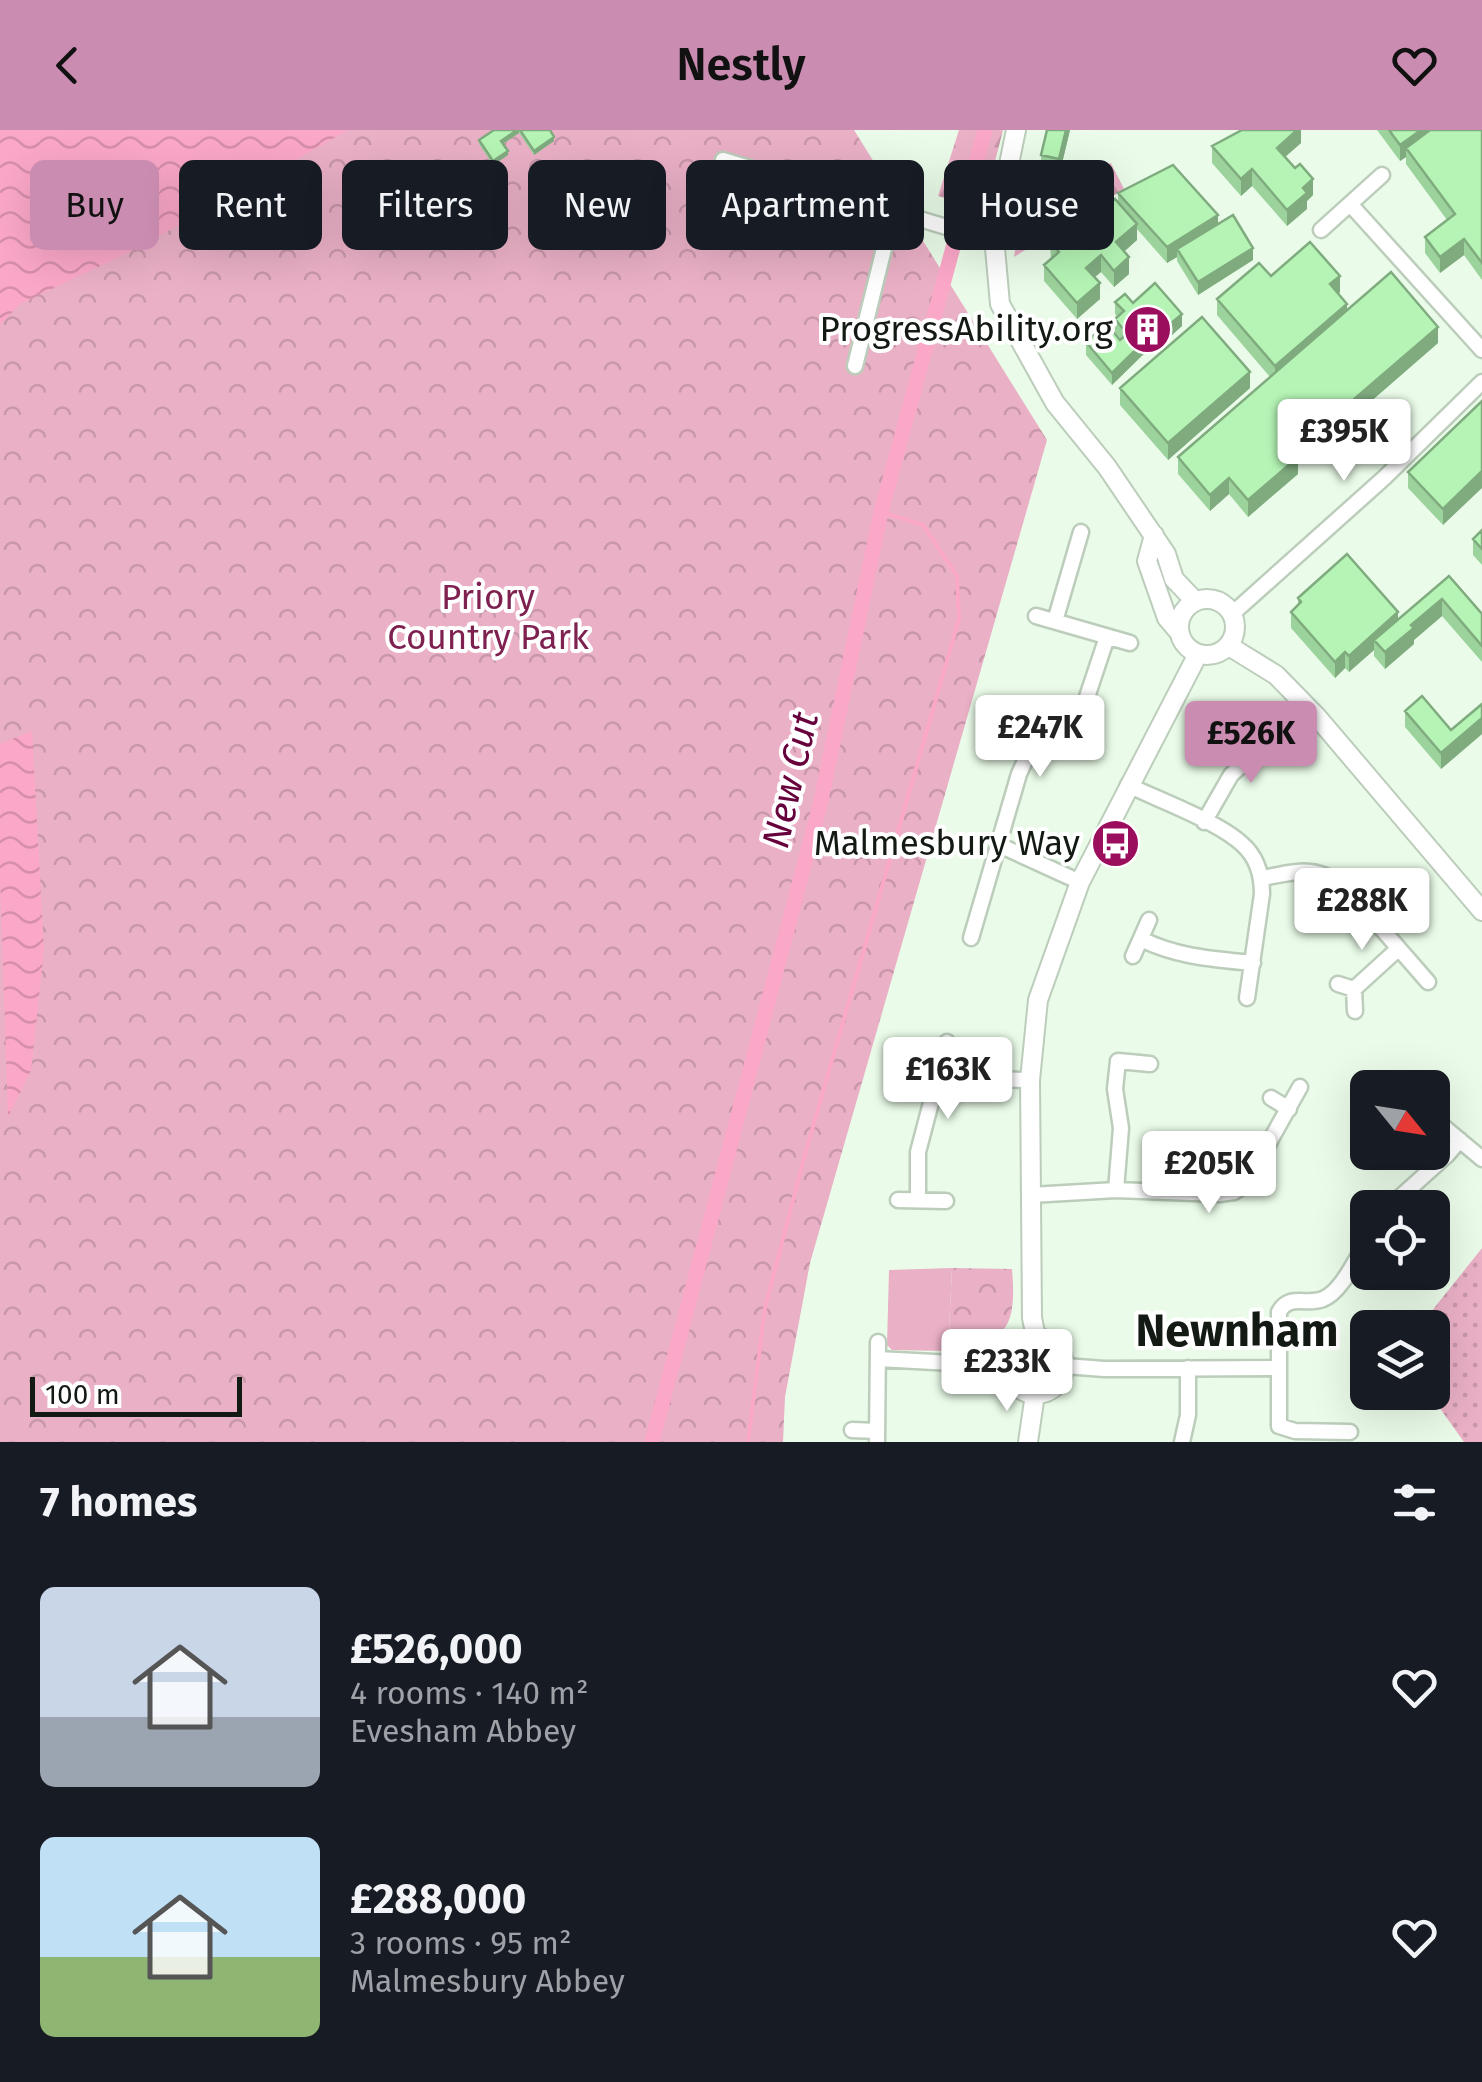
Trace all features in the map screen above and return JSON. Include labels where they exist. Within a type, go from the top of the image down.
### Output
[{"type":"street","points":[[1007,160],[1016,130]]},
{"type":"street","points":[[1321,230],[1382,175]]},
{"type":"street","points":[[1350,204],[1482,350]]},
{"type":"street","points":[[854,366],[884,250]]},
{"type":"street","points":[[988,250],[1000,304],[1034,369],[1154,535],[1166,554],[1174,579],[1195,602]]},
{"type":"street","points":[[1232,614],[1384,478],[1482,382]]},
{"type":"street","points":[[1055,621],[1081,532]]},
{"type":"street","points":[[1154,535],[1147,561],[1166,618],[1188,649],[1198,654],[1217,654],[1229,646],[1234,634],[1232,614],[1218,601],[1195,602],[1182,613],[1178,632]]},
{"type":"street","points":[[1036,616],[1130,643]]},
{"type":"street","points":[[971,938],[1018,774],[1040,740],[1074,719],[1084,706],[1107,637]]},
{"type":"street","points":[[1229,646],[1276,675],[1318,718],[1482,911]]},
{"type":"street","points":[[1036,1337],[1032,1318],[1030,1080],[1038,1000],[1080,882],[1198,654]]},
{"type":"street","points":[[1204,822],[1221,789],[1246,759],[1276,733]]},
{"type":"street","points":[[1221,735],[1246,759]]},
{"type":"street","points":[[1128,785],[1244,846],[1262,878],[1248,998]]},
{"type":"street","points":[[999,844],[1080,882]]},
{"type":"street","points":[[1262,878],[1312,871],[1334,878],[1428,982]]},
{"type":"street","points":[[1134,956],[1149,920]]},
{"type":"street","points":[[1141,939],[1195,958],[1252,964]]},
{"type":"street","points":[[1354,989],[1398,950]]},
{"type":"street","points":[[1338,984],[1354,989]]},
{"type":"street","points":[[1354,989],[1355,1011]]},
{"type":"street","points":[[918,1200],[918,1152],[947,1042]]},
{"type":"street","points":[[1116,1190],[1121,1128],[1115,1089],[1118,1061],[1150,1064]]},
{"type":"street","points":[[940,1070],[991,1079],[1030,1080]]},
{"type":"street","points":[[1030,1195],[1116,1190],[1234,1192],[1254,1174],[1261,1154],[1300,1088]]},
{"type":"street","points":[[1271,1098],[1288,1109]]},
{"type":"street","points":[[1450,1132],[1482,1159]]},
{"type":"street","points":[[1408,1190],[1460,1140]]},
{"type":"street","points":[[898,1200],[946,1200]]},
{"type":"street","points":[[1350,1265],[1326,1298],[1290,1300],[1282,1305],[1277,1368],[1279,1426],[1295,1432],[1350,1432]]},
{"type":"street","points":[[1036,1337],[1049,1340],[1060,1350],[1065,1366],[1060,1381],[1047,1392],[1035,1394],[1021,1390],[1011,1378],[1008,1366],[1012,1352],[1022,1342],[1036,1337]]},
{"type":"street","points":[[852,1430],[877,1436],[878,1342]]},
{"type":"street","points":[[878,1360],[1008,1366]]},
{"type":"street","points":[[1065,1366],[1277,1368]]},
{"type":"street","points":[[1182,1442],[1188,1415],[1188,1368]]},
{"type":"street","points":[[1028,1442],[1035,1394]]},
{"type":"green space","name":"Priory Country Park","points":[[0,130],[854,130],[873,160],[686,160],[686,250],[924,250],[924,242],[1047,440],[810,1263],[785,1397],[783,1442],[0,1442]]},
{"type":"green space","points":[[959,130],[1003,130],[995,160],[949,160]]},
{"type":"green space","points":[[1114,169],[1124,189],[1114,195]]},
{"type":"green space","points":[[1482,1248],[1482,1442],[1464,1442],[1441,1410],[1450,1410],[1450,1310],[1433,1310]]},
{"type":"green space","points":[[952,1268],[948,1351],[892,1350],[887,1345],[889,1270]]},
{"type":"green space","points":[[952,1268],[1012,1269],[1013,1289],[1010,1319],[1004,1329],[984,1343],[948,1351]]},
{"type":"water","points":[[0,130],[348,130],[296,160],[179,160],[179,225],[159,236],[159,160],[30,160],[30,250],[132,250],[20,304],[0,325]]},
{"type":"water","points":[[32,731],[44,949],[31,1071],[8,1117],[0,744]]},
{"type":"building","points":[[494,130],[517,130],[501,141],[508,151],[494,160],[479,140]]},
{"type":"building","points":[[520,130],[550,130],[554,137],[534,151]]},
{"type":"building","points":[[1047,130],[1066,130],[1059,159],[1041,155]]},
{"type":"building","points":[[1242,130],[1297,130],[1277,148],[1295,168],[1300,164],[1313,179],[1303,188],[1307,193],[1287,210],[1252,169],[1241,179],[1212,146]]},
{"type":"building","points":[[1389,130],[1421,130],[1400,145]]},
{"type":"building","points":[[1430,130],[1482,130],[1482,263],[1464,239],[1440,257],[1425,237],[1455,214],[1406,148]]},
{"type":"building","points":[[1173,165],[1218,215],[1167,247],[1118,193]]},
{"type":"building","points":[[1114,200],[1137,224],[1116,242],[1129,257],[1114,271],[1101,255],[1086,268],[1100,283],[1077,303],[1044,265],[1057,250],[1114,250]]},
{"type":"building","points":[[1233,215],[1253,248],[1198,282],[1177,249]]},
{"type":"building","points":[[1310,242],[1340,276],[1330,284],[1347,304],[1275,366],[1217,299],[1259,263],[1271,276]]},
{"type":"building","points":[[1391,272],[1438,327],[1331,419],[1316,403],[1279,435],[1298,457],[1248,500],[1229,478],[1210,495],[1178,457]]},
{"type":"building","points":[[1155,283],[1182,314],[1162,331],[1158,328],[1112,373],[1086,342],[1107,324],[1120,340],[1127,334],[1115,319],[1124,311],[1115,302],[1125,294],[1133,303]]},
{"type":"building","points":[[1202,317],[1250,372],[1168,443],[1120,388]]},
{"type":"building","points":[[1482,401],[1482,471],[1443,509],[1408,472]]},
{"type":"building","points":[[1482,530],[1482,549],[1473,539]]},
{"type":"building","points":[[1347,554],[1398,612],[1349,656],[1345,652],[1335,662],[1291,612],[1301,602],[1298,598]]},
{"type":"building","points":[[1449,576],[1482,614],[1482,646],[1442,599],[1385,652],[1374,640]]},
{"type":"building","points":[[1422,696],[1451,730],[1482,704],[1482,718],[1441,753],[1405,711]]},
{"type":"waterway","name":"New Cut","points":[[652,1442],[820,805],[881,512],[985,130]]},
{"type":"waterway","points":[[748,1442],[765,1308],[804,1158],[959,619],[957,576],[923,525],[881,512]]},
{"type":"place","name":"ProgressAbility.org","points":[[1148,329]]},
{"type":"place","name":"Malmesbury Way","points":[[1115,843]]},
{"type":"district","name":"Newnham","points":[[1237,1331]]}]
